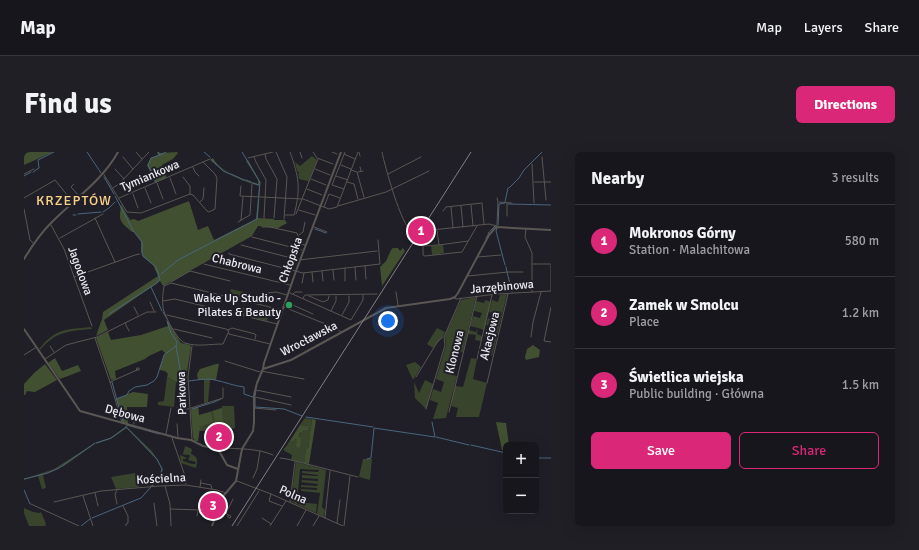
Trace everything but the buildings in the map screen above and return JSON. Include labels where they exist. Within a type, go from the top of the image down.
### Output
[{"type":"street","points":[[24,259],[51,223],[103,173],[118,152]]},
{"type":"street","points":[[136,152],[143,160]]},
{"type":"street","points":[[113,189],[143,160],[149,152]]},
{"type":"street","points":[[248,158],[273,152]]},
{"type":"street","points":[[276,152],[287,177],[284,219]]},
{"type":"street","points":[[285,215],[294,215],[298,199],[298,178],[290,152]]},
{"type":"street","points":[[300,152],[302,158]]},
{"type":"street","points":[[313,152],[318,159],[333,164]]},
{"type":"street","points":[[332,152],[337,154]]},
{"type":"street","name":"Chłopska","points":[[236,481],[242,449],[253,431],[254,397],[261,371],[283,306],[341,152]]},
{"type":"street","points":[[344,152],[332,185],[344,189]]},
{"type":"street","points":[[359,152],[360,156]]},
{"type":"street","points":[[337,206],[359,152]]},
{"type":"street","points":[[382,152],[392,190],[402,216],[409,230],[413,233],[484,225],[507,228],[551,230]]},
{"type":"street","points":[[265,154],[266,159],[277,179],[274,218]]},
{"type":"street","points":[[344,154],[356,159]]},
{"type":"street","points":[[123,157],[133,170]]},
{"type":"street","points":[[254,157],[266,180],[264,218]]},
{"type":"street","points":[[387,174],[421,157]]},
{"type":"street","points":[[542,157],[546,200]]},
{"type":"street","name":"Tymiankowa","points":[[119,198],[210,159]]},
{"type":"street","points":[[296,214],[318,159]]},
{"type":"street","points":[[183,177],[190,186],[190,194],[207,212],[215,209],[217,178],[203,162]]},
{"type":"street","points":[[532,164],[534,202]]},
{"type":"street","points":[[340,165],[357,172],[362,171],[360,167]]},
{"type":"street","points":[[193,167],[199,176]]},
{"type":"street","points":[[115,169],[124,179]]},
{"type":"street","points":[[314,169],[330,175]]},
{"type":"street","points":[[24,174],[34,170]]},
{"type":"street","points":[[241,186],[240,196],[303,199],[329,209],[392,190],[428,171]]},
{"type":"street","points":[[357,172],[365,198]]},
{"type":"street","points":[[103,173],[127,212],[141,213],[190,194]]},
{"type":"street","points":[[336,176],[354,184],[358,200]]},
{"type":"street","points":[[170,177],[176,194]]},
{"type":"street","points":[[310,179],[326,185]]},
{"type":"street","points":[[24,198],[55,180],[73,203]]},
{"type":"street","points":[[533,182],[551,182]]},
{"type":"street","points":[[157,183],[163,199]]},
{"type":"street","points":[[74,184],[71,187],[79,196]]},
{"type":"street","points":[[238,222],[250,215],[252,184]]},
{"type":"street","points":[[145,188],[151,203]]},
{"type":"street","points":[[199,203],[203,198],[204,188]]},
{"type":"street","points":[[306,189],[322,195]]},
{"type":"street","points":[[133,193],[138,208]]},
{"type":"street","points":[[324,207],[329,194],[340,198]]},
{"type":"street","points":[[241,220],[243,196]]},
{"type":"street","points":[[454,297],[468,276],[490,233],[497,226],[497,198]]},
{"type":"street","points":[[498,202],[512,203]]},
{"type":"street","points":[[443,211],[445,208],[483,203],[484,225]]},
{"type":"street","points":[[507,203],[507,216]]},
{"type":"street","points":[[471,205],[473,226]]},
{"type":"street","points":[[461,206],[463,227]]},
{"type":"street","points":[[451,207],[453,228]]},
{"type":"street","points":[[24,209],[30,240],[34,244]]},
{"type":"street","points":[[299,209],[315,215]]},
{"type":"street","points":[[59,238],[103,214]]},
{"type":"street","points":[[95,218],[115,262]]},
{"type":"street","points":[[298,235],[303,232],[306,222]]},
{"type":"street","name":"Jagodowa","points":[[51,223],[59,238],[92,326]]},
{"type":"street","points":[[313,226],[326,232]]},
{"type":"street","points":[[469,241],[423,246],[423,255],[462,252],[469,241],[477,226]]},
{"type":"street","points":[[262,227],[297,233],[301,244],[306,245]]},
{"type":"street","points":[[526,228],[525,237],[532,251],[532,292]]},
{"type":"street","points":[[437,230],[439,244]]},
{"type":"street","points":[[252,237],[304,250]]},
{"type":"street","points":[[228,253],[304,273],[380,264],[378,240]]},
{"type":"street","points":[[241,245],[300,260],[379,251]]},
{"type":"street","points":[[74,277],[139,253],[140,254]]},
{"type":"street","points":[[478,257],[501,255]]},
{"type":"street","name":"Chabrowa","points":[[204,264],[291,286]]},
{"type":"street","points":[[532,264],[551,264],[551,291]]},
{"type":"street","points":[[365,266],[366,279]]},
{"type":"street","points":[[355,267],[356,280]]},
{"type":"street","points":[[344,268],[346,281]]},
{"type":"street","points":[[333,269],[334,280]]},
{"type":"street","points":[[322,270],[323,281]]},
{"type":"street","points":[[228,330],[223,344],[192,345],[182,342],[173,329],[163,309],[163,300],[164,286],[190,271],[230,281]]},
{"type":"street","points":[[312,272],[313,282]]},
{"type":"street","points":[[468,276],[522,272]]},
{"type":"street","points":[[302,283],[304,273]]},
{"type":"street","points":[[171,282],[282,310]]},
{"type":"street","name":"Jarzębinowa","points":[[454,297],[456,299],[508,293],[551,291]]},
{"type":"street","points":[[267,293],[276,292],[293,294],[295,292],[302,292]]},
{"type":"street","points":[[396,292],[398,306]]},
{"type":"street","points":[[531,337],[533,322],[541,292]]},
{"type":"street","name":"Akacjowa","points":[[487,383],[508,293]]},
{"type":"street","points":[[293,294],[351,320],[363,300],[363,295]]},
{"type":"street","points":[[302,298],[309,295],[377,294]]},
{"type":"street","points":[[309,295],[324,302],[328,300],[329,295]]},
{"type":"street","points":[[331,311],[336,301],[336,295]]},
{"type":"street","points":[[341,316],[349,302],[349,295]]},
{"type":"street","name":"Akacjowa","points":[[477,359],[492,295]]},
{"type":"street","name":"Klonowa","points":[[449,412],[477,296]]},
{"type":"street","name":"Wrocławska","points":[[261,371],[289,361],[386,308],[454,297]]},
{"type":"street","points":[[426,409],[445,345],[444,337],[461,298]]},
{"type":"street","points":[[163,300],[175,299],[277,324]]},
{"type":"street","points":[[24,329],[44,359],[67,344],[95,338],[147,312],[156,312],[150,302]]},
{"type":"street","points":[[285,302],[314,314]]},
{"type":"street","points":[[283,306],[336,328],[342,332]]},
{"type":"street","points":[[134,307],[139,316]]},
{"type":"street","points":[[551,307],[544,341],[551,342]]},
{"type":"street","points":[[166,315],[228,330],[232,328],[255,334],[255,340]]},
{"type":"street","points":[[125,323],[129,331]]},
{"type":"street","points":[[173,329],[212,338]]},
{"type":"street","points":[[228,333],[270,344]]},
{"type":"street","points":[[416,377],[438,341],[444,337]]},
{"type":"street","points":[[95,338],[122,423]]},
{"type":"street","name":"Parkowa","points":[[192,345],[188,372],[192,440]]},
{"type":"street","points":[[50,346],[54,352]]},
{"type":"street","points":[[24,355],[36,347]]},
{"type":"street","name":"Dębowa","points":[[44,359],[79,410],[166,435],[192,440],[202,446],[220,450]]},
{"type":"street","points":[[225,361],[261,371],[304,379]]},
{"type":"street","points":[[110,382],[137,370]]},
{"type":"street","points":[[177,408],[190,409],[223,398],[223,388]]},
{"type":"street","points":[[255,390],[291,397]]},
{"type":"street","points":[[254,397],[256,399],[291,405]]},
{"type":"street","points":[[166,435],[171,408]]},
{"type":"street","points":[[254,408],[276,410]]},
{"type":"street","points":[[134,426],[134,416],[138,415]]},
{"type":"street","points":[[177,424],[178,438]]},
{"type":"street","points":[[225,448],[227,436],[229,434],[229,428],[227,427]]},
{"type":"street","points":[[172,436],[186,477],[186,485]]},
{"type":"street","points":[[238,469],[228,465],[220,450],[225,448],[242,449],[260,451],[273,455]]},
{"type":"street","points":[[253,478],[257,469],[260,451]]},
{"type":"street","points":[[280,458],[358,477]]},
{"type":"street","points":[[290,502],[295,461]]},
{"type":"street","points":[[324,518],[330,471]]},
{"type":"street","points":[[344,526],[350,475]]},
{"type":"street","points":[[200,487],[201,480]]},
{"type":"street","points":[[212,526],[216,518],[220,500],[236,481]]},
{"type":"street","name":"Polna","points":[[236,481],[286,500],[344,526]]},
{"type":"street","points":[[201,483],[212,485],[212,489]]},
{"type":"street","name":"Kościelna","points":[[54,502],[95,492],[117,489],[186,485],[212,489],[226,494]]},
{"type":"street","points":[[165,486],[170,509],[171,526]]},
{"type":"street","points":[[117,489],[115,494],[117,504]]},
{"type":"street","points":[[237,526],[259,490]]},
{"type":"street","points":[[95,492],[98,506]]},
{"type":"street","points":[[271,494],[269,501],[282,506]]},
{"type":"street","points":[[82,495],[93,526]]},
{"type":"street","points":[[226,513],[233,499]]},
{"type":"street","points":[[262,518],[271,525],[286,500]]},
{"type":"street","points":[[337,523],[340,500]]},
{"type":"street","points":[[197,516],[200,502]]},
{"type":"street","points":[[154,503],[157,526]]},
{"type":"street","points":[[31,504],[79,526]]},
{"type":"street","points":[[124,506],[128,516],[128,523],[126,526]]},
{"type":"street","points":[[218,506],[228,515]]},
{"type":"street","points":[[170,509],[198,510]]},
{"type":"street","points":[[296,526],[307,510]]},
{"type":"street","points":[[313,526],[320,516]]},
{"type":"green space","points":[[24,152],[53,152],[24,165]]},
{"type":"green space","points":[[157,152],[178,153],[173,159],[162,165],[166,173],[166,178],[155,183],[147,165],[151,158],[158,155]]},
{"type":"green space","points":[[312,156],[317,160],[308,183],[308,181],[299,179],[298,173],[300,173],[297,171],[295,162],[300,166]]},
{"type":"green space","points":[[213,158],[221,168],[227,172],[239,178],[258,184],[258,180],[246,161],[248,160],[260,182],[259,196],[258,197],[259,186],[239,179],[227,173],[210,160]]},
{"type":"green space","points":[[258,198],[258,218],[285,220],[287,223],[278,228],[258,226],[252,236],[163,286],[160,281],[104,320],[108,330],[96,336],[103,312],[158,276],[153,265],[143,257],[141,251],[141,241],[134,232],[125,226],[120,219],[121,204],[130,220],[134,219],[138,221],[189,201],[198,230],[208,226],[214,240],[256,219]]},
{"type":"green space","points":[[443,245],[444,253],[432,255],[431,246]]},
{"type":"green space","points":[[393,248],[398,248],[400,251],[403,248],[405,251],[382,286],[380,267],[386,261]]},
{"type":"green space","points":[[231,289],[248,293],[247,300],[230,295]]},
{"type":"green space","points":[[507,294],[492,356],[485,355],[490,338],[484,336],[485,330],[491,331],[492,326],[486,325],[488,318],[494,320],[496,314],[489,312],[492,300],[498,302],[500,295]]},
{"type":"green space","points":[[476,297],[463,351],[452,350],[446,373],[457,376],[446,418],[433,419],[438,403],[430,400],[433,389],[441,392],[444,382],[436,379],[446,345],[445,336],[461,300]]},
{"type":"green space","points":[[485,300],[491,302],[484,330],[470,326],[473,316],[480,318],[482,313],[474,311],[476,301],[484,303]]},
{"type":"green space","points":[[237,306],[269,314],[267,321],[235,313]]},
{"type":"green space","points":[[168,321],[181,343],[190,345],[191,347],[187,372],[187,388],[167,377],[168,374],[165,371],[160,370],[165,353],[162,350],[145,359],[115,371],[116,379],[111,380],[96,338],[108,332],[111,340],[141,335],[168,326]]},
{"type":"green space","points":[[91,327],[92,329],[63,333],[52,339],[40,350],[39,349],[45,342],[57,333],[68,329]]},
{"type":"green space","points":[[437,328],[445,332],[433,348],[427,344]]},
{"type":"green space","points":[[478,328],[477,334],[482,336],[481,341],[475,340],[476,335],[468,334],[469,330],[476,332]]},
{"type":"green space","points":[[533,345],[540,350],[539,357],[526,360],[525,357],[527,349]]},
{"type":"green space","points":[[55,358],[62,371],[78,365],[81,371],[60,379],[48,363]]},
{"type":"green space","points":[[471,358],[477,359],[473,379],[487,383],[479,417],[456,417],[458,408],[451,406],[455,386],[463,387]]},
{"type":"green space","points":[[415,362],[421,367],[413,380],[406,365]]},
{"type":"green space","points":[[45,364],[57,380],[35,392],[27,391],[24,395],[24,384]]},
{"type":"green space","points":[[219,364],[216,380],[198,380],[197,374],[200,369]]},
{"type":"green space","points":[[167,377],[176,382],[174,407],[158,405],[158,402],[164,401]]},
{"type":"green space","points":[[204,380],[210,380],[208,402],[204,403]]},
{"type":"green space","points":[[425,380],[433,384],[426,409],[415,398],[414,382],[419,393]]},
{"type":"green space","points":[[133,392],[148,394],[147,407],[127,407],[128,424],[123,423],[116,399]]},
{"type":"green space","points":[[222,406],[234,406],[235,428],[231,429],[226,427],[226,424],[219,425],[219,432],[223,432],[223,443],[215,442],[214,433],[212,431],[199,431],[198,441],[194,440],[191,409],[198,407],[199,415],[222,408]]},
{"type":"green space","points":[[198,407],[199,415],[211,412],[213,422],[200,427],[198,441],[195,441],[193,437],[191,410]]},
{"type":"green space","points":[[222,408],[223,424],[216,427],[213,411]]},
{"type":"green space","points":[[305,418],[312,419],[308,449],[306,449],[304,463],[291,460],[292,455],[283,450],[288,444],[290,444],[291,441],[301,437],[299,437],[302,430],[309,426],[300,425]]},
{"type":"green space","points":[[312,419],[316,420],[309,464],[304,463],[306,449],[308,449]]},
{"type":"green space","points":[[496,422],[506,423],[509,442],[503,442],[502,450]]},
{"type":"green space","points":[[126,425],[128,425],[127,427],[152,451],[163,469],[161,477],[152,487],[150,486],[159,476],[162,469],[156,459],[127,428],[111,439],[96,444],[110,438],[126,427]]},
{"type":"green space","points":[[300,425],[309,426],[308,430],[303,430],[300,433],[300,448],[296,447],[297,439],[288,444]]},
{"type":"green space","points":[[95,443],[64,466],[43,475],[46,488],[42,489],[38,476],[24,480],[54,469]]},
{"type":"green space","points":[[185,446],[192,449],[191,454],[197,459],[196,468],[181,463],[180,455],[187,458],[183,459],[183,461],[192,464],[195,464],[196,462],[188,460],[189,455],[179,454],[183,454]]},
{"type":"green space","points":[[363,459],[372,459],[370,480],[359,477]]},
{"type":"green space","points":[[296,462],[326,470],[322,507],[325,510],[324,517],[317,514],[320,493],[301,491],[301,489],[317,490],[317,488],[301,487],[301,485],[317,486],[318,484],[301,482],[302,480],[318,481],[318,479],[302,478],[302,475],[318,475],[302,473],[302,471],[318,472],[319,470],[300,469],[297,505],[291,501]]},
{"type":"green space","points":[[135,473],[139,487],[116,489],[111,477]]},
{"type":"green space","points":[[299,502],[317,504],[316,513],[298,505]]},
{"type":"green space","points":[[24,508],[33,512],[41,512],[46,524],[45,526],[29,526],[24,513]]},
{"type":"waterway","points":[[33,172],[39,168],[38,160],[54,152]]},
{"type":"waterway","points":[[87,152],[101,173]]},
{"type":"waterway","points":[[158,152],[160,155],[166,152]]},
{"type":"waterway","points":[[204,152],[210,157]]},
{"type":"waterway","points":[[161,274],[178,260],[257,219],[260,182],[242,152]]},
{"type":"waterway","points":[[519,178],[524,170],[542,152]]},
{"type":"waterway","points":[[156,182],[148,165],[151,158],[160,155]]},
{"type":"waterway","points":[[211,159],[223,171],[230,174]]},
{"type":"waterway","points":[[24,176],[31,172]]},
{"type":"waterway","points":[[231,174],[244,180]]},
{"type":"waterway","points":[[104,177],[114,194]]},
{"type":"waterway","points":[[509,188],[519,178]]},
{"type":"waterway","points":[[246,180],[251,182]]},
{"type":"waterway","points":[[253,183],[259,185]]},
{"type":"waterway","points":[[505,202],[508,188]]},
{"type":"waterway","points":[[109,314],[157,283],[160,279],[156,267],[143,256],[142,242],[134,232],[115,196]]},
{"type":"waterway","points":[[103,212],[115,202]]},
{"type":"waterway","points":[[498,225],[499,204],[505,203]]},
{"type":"waterway","points":[[508,204],[551,205]]},
{"type":"waterway","points":[[78,214],[101,212]]},
{"type":"waterway","points":[[490,231],[495,226]]},
{"type":"waterway","points":[[497,228],[496,231],[505,265]]},
{"type":"waterway","points":[[315,229],[326,233]]},
{"type":"waterway","points":[[506,267],[507,272]]},
{"type":"waterway","points":[[507,272],[512,292]]},
{"type":"waterway","points":[[151,287],[162,311]]},
{"type":"waterway","points":[[163,312],[167,319]]},
{"type":"waterway","points":[[167,321],[171,333],[177,342],[176,346],[181,374],[187,381]]},
{"type":"waterway","points":[[116,399],[127,395],[129,391],[135,387],[147,385],[154,381],[157,377],[164,355],[176,346]]},
{"type":"waterway","points":[[189,381],[212,379],[244,387],[244,394],[253,397]]},
{"type":"waterway","points":[[112,382],[123,422]]},
{"type":"waterway","points":[[255,396],[256,391]]},
{"type":"waterway","points":[[255,398],[255,407],[284,409],[302,416]]},
{"type":"waterway","points":[[212,403],[221,399]]},
{"type":"waterway","points":[[192,409],[211,403]]},
{"type":"waterway","points":[[306,417],[373,427]]},
{"type":"waterway","points":[[367,459],[371,458],[374,428],[435,437],[432,422]]},
{"type":"waterway","points":[[127,425],[137,428]]},
{"type":"waterway","points":[[126,427],[157,459],[162,469],[160,477],[141,498],[131,502]]},
{"type":"waterway","points":[[96,443],[111,438],[126,427]]},
{"type":"waterway","points":[[145,430],[159,434]]},
{"type":"waterway","points":[[436,437],[469,445]]},
{"type":"waterway","points":[[24,479],[48,473],[59,468],[95,443]]},
{"type":"waterway","points":[[471,445],[503,452]]},
{"type":"waterway","points":[[539,458],[551,458]]},
{"type":"waterway","points":[[24,490],[30,504]]},
{"type":"waterway","points":[[92,518],[131,502]]},
{"type":"waterway","points":[[81,526],[90,519]]},
{"type":"railway","points":[[232,526],[471,152]]},
{"type":"place","name":"Mokronos Górny","points":[[421,231]]},
{"type":"place","name":"Wake Up Studio - Pilates & Beauty","points":[[289,305]]},
{"type":"place","name":"Zamek w Smolcu","points":[[219,437]]},
{"type":"place","name":"Świetlica wiejska","points":[[213,506]]},
{"type":"district","name":"KRZEPTÓW","points":[[74,200]]}]
